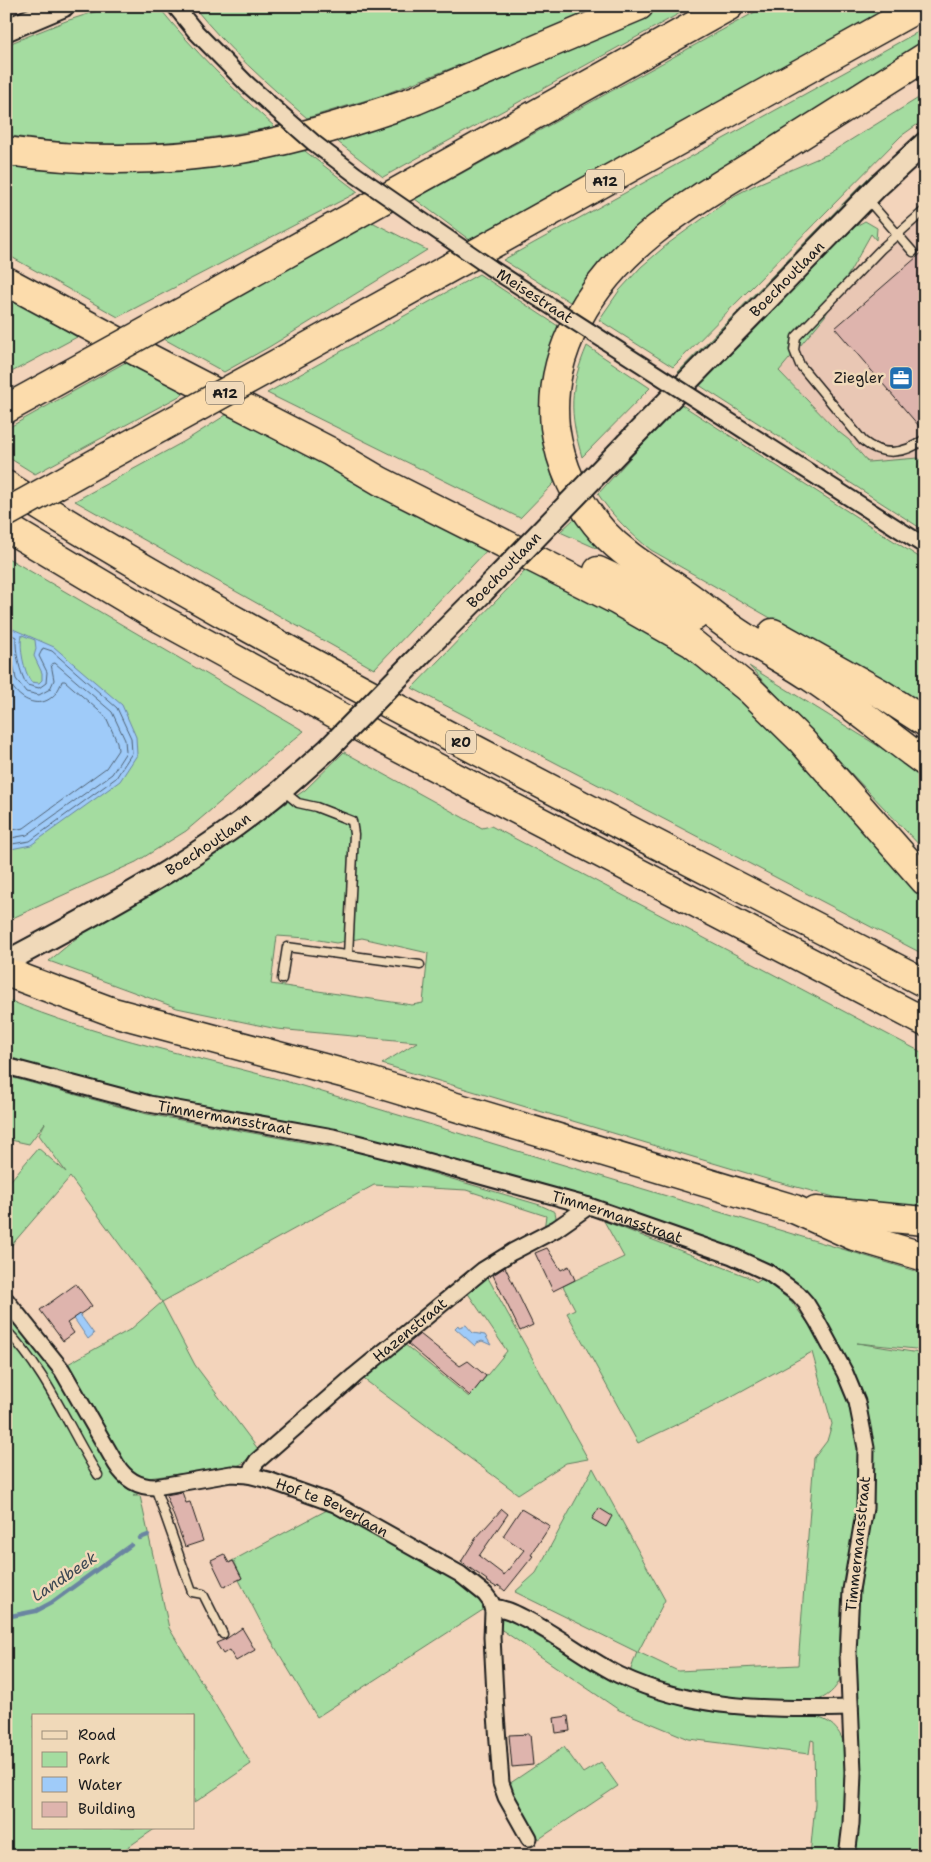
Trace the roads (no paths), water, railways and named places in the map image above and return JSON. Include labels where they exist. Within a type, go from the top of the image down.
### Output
[{"type":"highway","points":[[6,152],[80,159],[146,159],[191,156],[242,149],[299,136],[383,112],[416,100],[639,6]]},
{"type":"highway","points":[[12,406],[729,6]]},
{"type":"highway","name":"A12","points":[[6,513],[921,6]]},
{"type":"highway","points":[[925,56],[664,222],[622,258],[586,303],[571,332],[561,357],[555,385],[554,412],[557,443],[575,492],[588,514],[603,532],[626,554],[649,571],[683,591],[775,634],[880,693],[925,722]]},
{"type":"highway","points":[[6,281],[213,392],[330,451],[380,481],[618,602],[692,643],[750,690],[800,740],[925,880]]},
{"type":"highway","points":[[330,451],[386,470],[685,612],[731,628]]},
{"type":"highway","name":"R0","points":[[6,485],[61,520],[327,671],[925,983]]},
{"type":"highway","name":"R0","points":[[6,527],[152,614],[357,726],[925,1022]]},
{"type":"highway","points":[[683,591],[731,628],[809,676],[925,762]]},
{"type":"highway","points":[[6,972],[113,1012],[346,1074],[794,1209],[854,1236],[925,1257]]},
{"type":"highway","points":[[794,1209],[925,1220]]},
{"type":"main road","points":[[6,30],[64,6]]},
{"type":"main road","name":"Boechoutlaan","points":[[6,962],[170,870],[236,826],[282,790],[334,744],[866,198],[925,144]]},
{"type":"street","name":"Meisestraat","points":[[179,11],[196,32],[247,84],[314,143],[356,175],[491,268],[925,546]]},
{"type":"street","name":"Timmermansstraat","points":[[6,1066],[149,1104],[332,1136],[589,1206],[707,1246],[769,1273],[798,1294],[830,1342],[845,1373],[857,1402],[866,1448],[865,1508],[851,1590],[848,1654],[852,1772],[851,1824],[847,1856]]},
{"type":"street","name":"Hazenstraat","points":[[248,1475],[257,1461],[354,1376],[460,1288],[500,1259],[556,1229],[589,1206]]},
{"type":"street","name":"Hof te Beverlaan","points":[[6,1300],[62,1370],[120,1470],[132,1481],[147,1487],[155,1487],[231,1474],[248,1475],[335,1504],[460,1574],[485,1594],[492,1606]]},
{"type":"street","points":[[529,1838],[506,1797],[499,1771],[492,1642],[492,1606],[505,1608],[547,1630],[618,1674],[652,1689],[684,1699],[724,1706],[805,1709],[850,1708]]},
{"type":"lane","points":[[866,198],[913,252]]},
{"type":"lane","points":[[925,210],[881,250],[796,337],[794,350],[800,365],[863,441],[870,446],[885,452],[901,452],[910,449],[925,439]]},
{"type":"lane","points":[[282,790],[298,803],[316,807],[352,821],[354,834],[348,955]]},
{"type":"lane","points":[[282,979],[287,947],[420,965]]},
{"type":"lane","points":[[6,1330],[17,1341],[42,1376],[61,1408],[81,1449],[98,1475]]},
{"type":"lane","points":[[155,1487],[192,1592],[203,1594],[224,1634]]},
{"type":"water","points":[[6,626],[54,647],[122,705],[136,737],[137,755],[120,781],[31,845],[6,850]],"holes":[[[22,635],[35,640],[36,649],[34,656],[42,673],[42,680],[39,683],[31,682],[26,672],[22,653]]]},
{"type":"water","points":[[79,1313],[94,1334],[88,1339],[73,1317]]},
{"type":"water","points":[[458,1325],[459,1327],[466,1325],[473,1333],[485,1335],[491,1345],[482,1341],[475,1346],[455,1328]]},
{"type":"waterway","points":[[140,1538],[148,1535]]},
{"type":"waterway","name":"Landbeek","points":[[6,1617],[36,1611],[51,1603],[131,1545]]},
{"type":"place","name":"Ziegler","points":[[901,378]]}]
